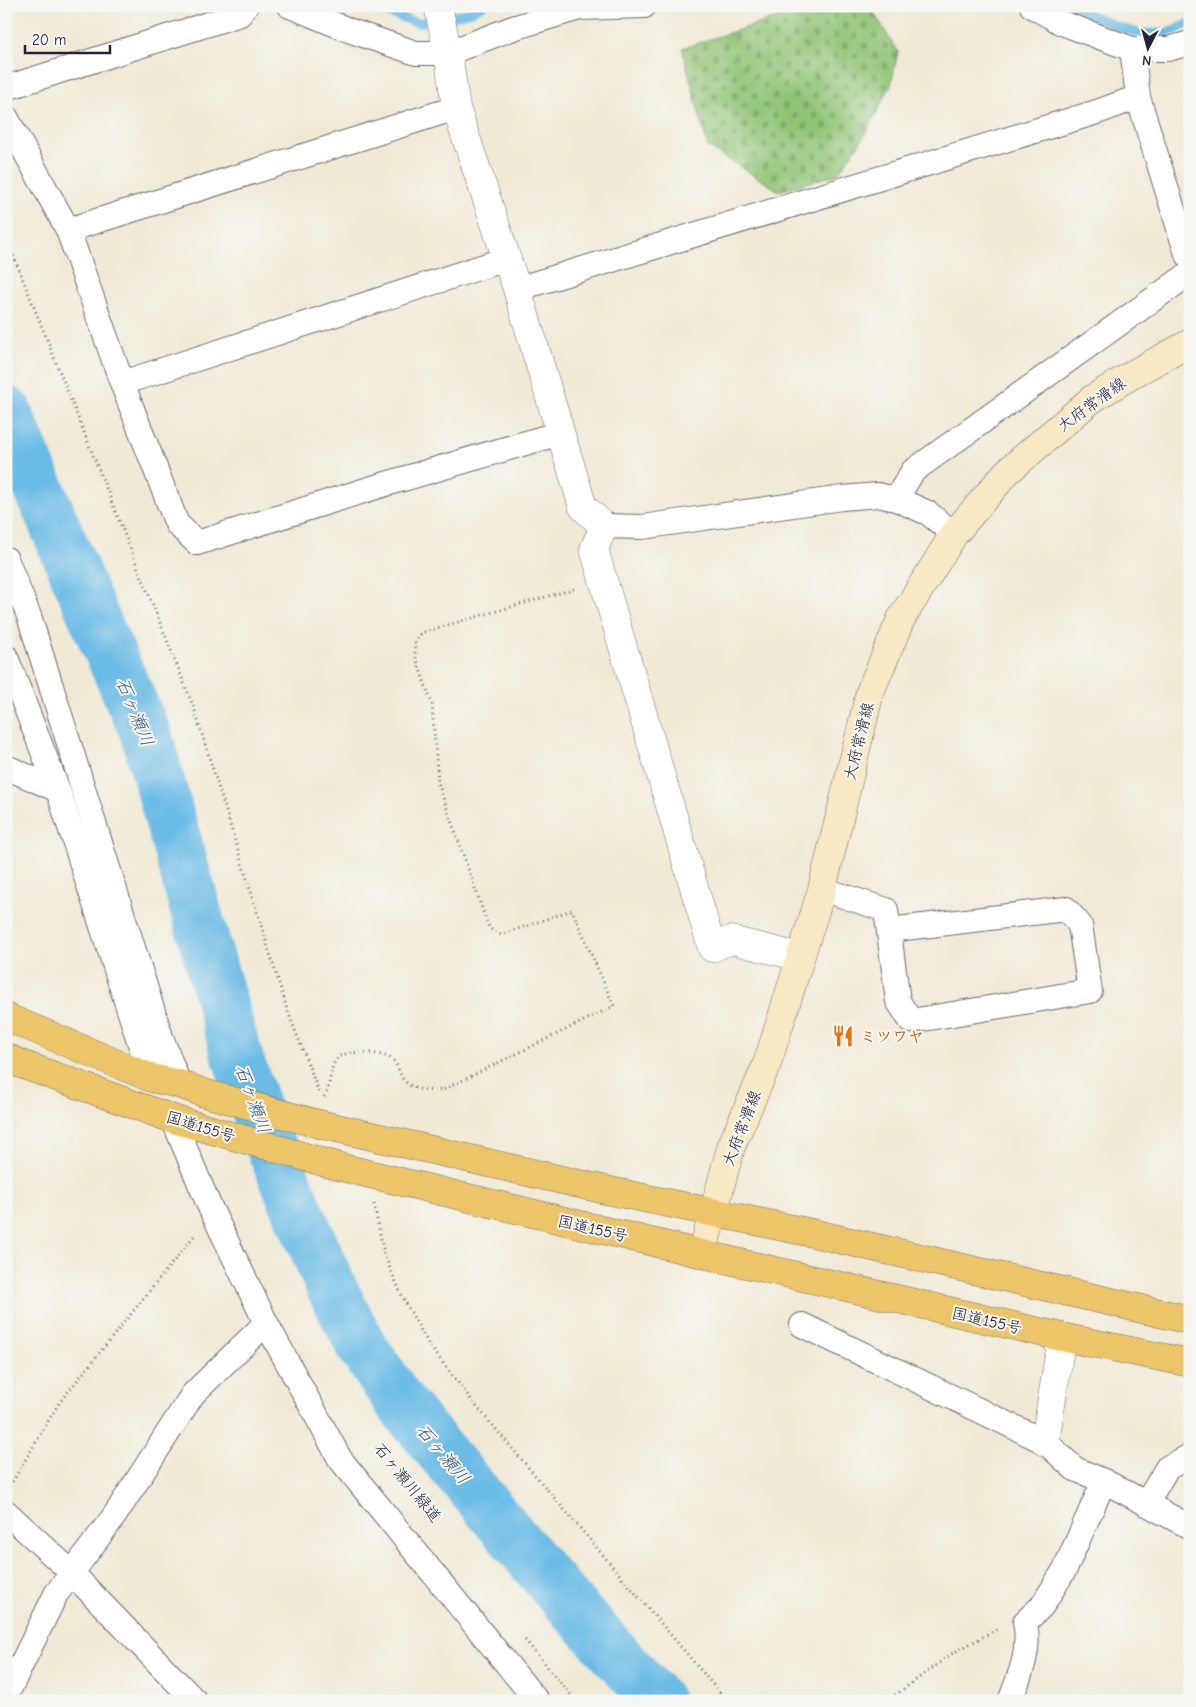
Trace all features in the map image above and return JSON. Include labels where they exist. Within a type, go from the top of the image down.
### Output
[{"type":"highway","name":"国道155号","points":[[6,1018],[151,1078],[179,1084],[204,1093],[315,1123],[1190,1320]]},
{"type":"highway","name":"国道155号","points":[[6,1057],[173,1119],[344,1168],[702,1254],[1062,1337],[1190,1363]]},
{"type":"main road","name":"大府常滑線","points":[[702,1254],[731,1147],[768,1064],[822,888],[870,692],[901,619],[954,534],[1007,472],[1092,399],[1190,343]]},
{"type":"street","points":[[6,88],[240,14],[246,6]]},
{"type":"street","points":[[290,6],[351,32],[416,52],[513,28],[579,8],[644,6]]},
{"type":"street","points":[[438,6],[456,108],[517,289],[583,507],[604,526],[642,527],[842,498],[878,495],[896,499],[928,513],[954,534]]},
{"type":"street","points":[[1032,6],[1062,23],[1132,50],[1168,49],[1190,43]]},
{"type":"street","points":[[1132,50],[1138,97],[1186,251],[1190,258]]},
{"type":"street","points":[[517,289],[1097,112],[1138,97]]},
{"type":"street","points":[[68,230],[456,108]]},
{"type":"street","points":[[6,117],[68,230],[122,383],[177,524],[197,543],[560,432]]},
{"type":"street","points":[[122,383],[506,259]]},
{"type":"street","points":[[896,499],[912,470],[1190,273]]},
{"type":"street","points":[[604,526],[594,549],[712,948],[730,940],[800,958]]},
{"type":"street","points":[[6,558],[29,616],[155,1018],[179,1084]]},
{"type":"street","points":[[6,657],[58,790],[151,1078]]},
{"type":"street","points":[[6,767],[58,790]]},
{"type":"street","points":[[822,888],[886,910],[898,1001],[911,1021],[1090,991],[1080,925],[1066,909],[889,930]]},
{"type":"street","points":[[173,1119],[213,1213],[266,1323],[340,1459],[537,1701]]},
{"type":"street","points":[[6,1696],[56,1594],[115,1515],[193,1394],[266,1323]]},
{"type":"street","points":[[802,1325],[1045,1442],[1076,1469],[1190,1527]]},
{"type":"street","points":[[1045,1442],[1062,1337]]},
{"type":"street","points":[[1146,1504],[1167,1468],[1190,1456]]},
{"type":"street","points":[[1010,1701],[1024,1660],[1028,1635],[1025,1622],[1042,1606],[1065,1569],[1104,1482]]},
{"type":"street","points":[[6,1512],[71,1572],[195,1701]]},
{"type":"path","points":[[6,237],[194,708],[287,1009],[322,1100],[328,1092],[334,1066],[339,1058],[348,1053],[383,1054],[390,1058],[397,1066],[404,1080],[414,1087],[429,1091],[443,1090],[614,1006],[572,910],[502,935],[488,928],[438,783],[432,704],[414,655],[415,643],[422,633],[434,628],[604,580]]},
{"type":"path","points":[[370,1174],[384,1254],[401,1294],[430,1345],[477,1407],[727,1701]]},
{"type":"path","points":[[6,1493],[59,1404],[213,1213]]},
{"type":"path","points":[[886,1701],[953,1653],[1002,1626],[1025,1622]]},
{"type":"path","points":[[525,1640],[576,1701]]},
{"type":"green space","points":[[814,6],[867,6],[873,11],[898,52],[891,85],[865,135],[838,174],[779,191],[708,147],[682,48]]},
{"type":"waterway","points":[[367,6],[418,23],[467,13],[483,6]]},
{"type":"waterway","points":[[1075,6],[1108,23],[1143,33],[1155,34],[1176,30],[1190,23]]},
{"type":"waterway","name":"石ヶ瀬川","points":[[6,411],[146,734],[236,1053],[262,1126],[332,1289],[361,1345],[401,1404],[563,1597],[658,1701]]},
{"type":"place","name":"ミツワヤ","points":[[843,1036]]}]
